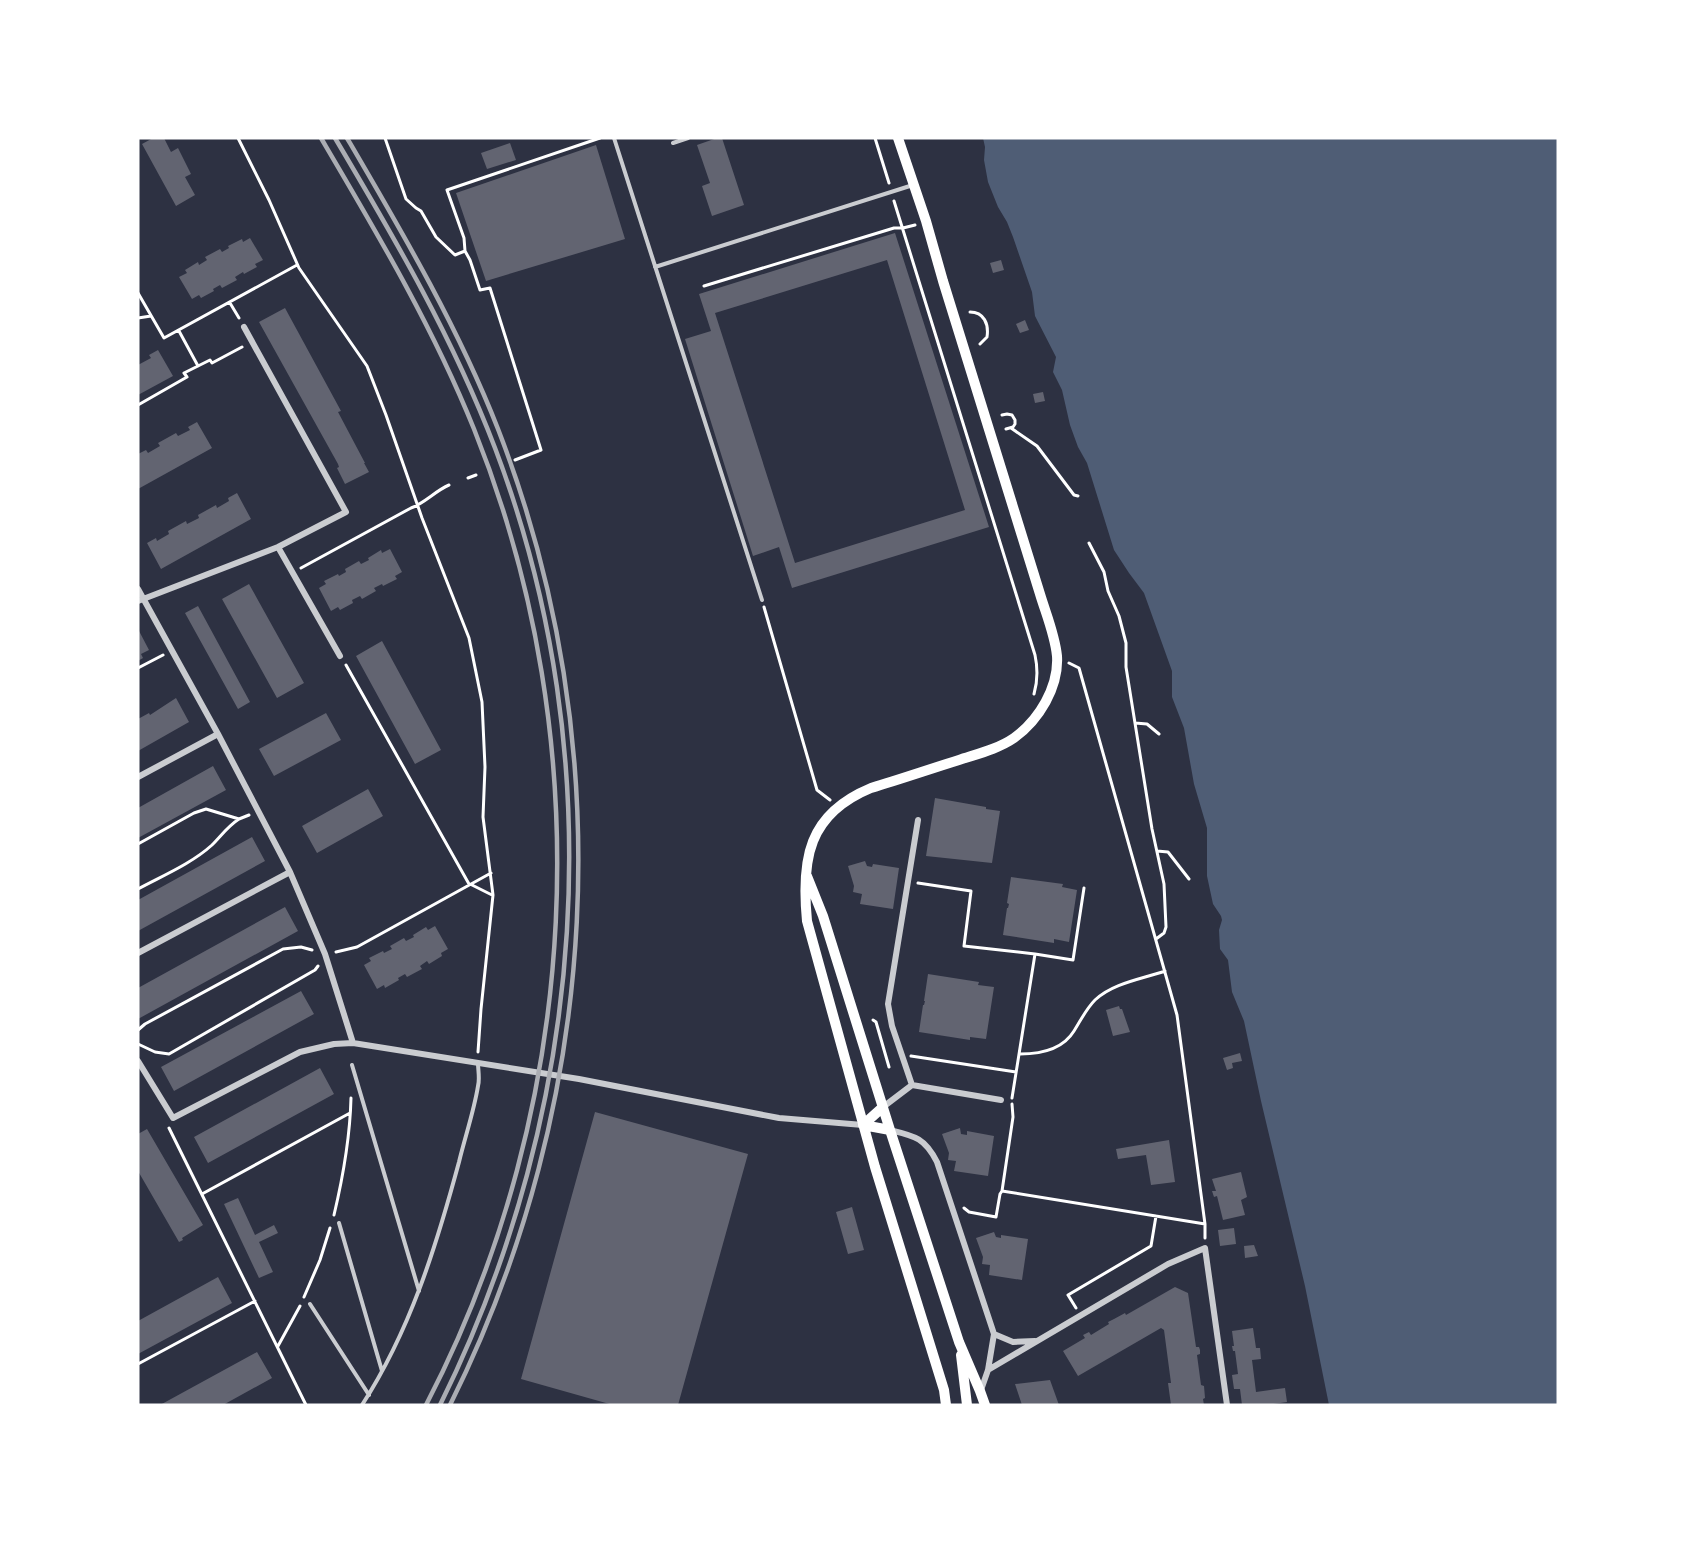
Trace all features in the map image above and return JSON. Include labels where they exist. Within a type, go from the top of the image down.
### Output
[{"type":"main road","points":[[898,138],[1051,628],[1057,657],[1052,687],[1038,716],[1027,728],[991,750],[853,796],[838,807],[824,822],[814,838],[805,873],[807,921],[863,1125],[944,1390],[946,1405]]},
{"type":"main road","points":[[805,873],[823,916],[959,1342],[985,1405]]},
{"type":"main road","points":[[863,1125],[883,1107]]},
{"type":"main road","points":[[863,1125],[890,1130]]},
{"type":"main road","points":[[959,1342],[967,1405]]},
{"type":"main road","points":[[944,1390],[953,1405]]},
{"type":"street","points":[[141,600],[278,547],[346,512],[244,327]]},
{"type":"street","points":[[278,547],[340,656]]},
{"type":"street","points":[[138,589],[141,600],[218,734],[290,872],[325,954],[353,1042]]},
{"type":"street","points":[[138,777],[218,734]]},
{"type":"street","points":[[912,1085],[892,1026],[888,1004],[918,820]]},
{"type":"street","points":[[138,953],[290,872]]},
{"type":"street","points":[[138,1061],[173,1118],[300,1052],[353,1042],[579,1079],[779,1118],[863,1125]]},
{"type":"street","points":[[883,1107],[912,1085],[1002,1100]]},
{"type":"street","points":[[890,1130],[908,1134],[926,1144],[936,1162],[994,1334],[988,1370],[980,1391]]},
{"type":"street","points":[[988,1370],[1168,1264],[1205,1248],[1227,1405]]},
{"type":"street","points":[[994,1334],[1013,1342],[1035,1341]]},
{"type":"lane","points":[[614,138],[762,600]]},
{"type":"lane","points":[[673,143],[688,138]]},
{"type":"lane","points":[[655,267],[914,185]]},
{"type":"lane","points":[[362,1405],[382,1371],[419,1292],[441,1228],[479,1084],[478,1063]]},
{"type":"lane","points":[[352,1065],[419,1292]]},
{"type":"lane","points":[[339,1222],[382,1371]]},
{"type":"lane","points":[[310,1304],[369,1395]]},
{"type":"path","points":[[238,138],[269,200],[297,265],[367,366],[469,639],[482,702],[485,767],[483,817],[493,896],[481,1009],[478,1063]]},
{"type":"path","points":[[385,138],[408,202],[421,211],[436,237],[455,255],[465,251]]},
{"type":"path","points":[[516,460],[541,450],[490,288],[480,290],[465,251],[464,238],[447,190],[600,138]]},
{"type":"path","points":[[704,286],[894,228],[903,228],[1035,655],[1038,669],[1033,697]]},
{"type":"path","points":[[138,293],[164,338],[297,265]]},
{"type":"path","points":[[230,302],[244,327]]},
{"type":"path","points":[[970,312],[981,315],[988,329],[987,337],[980,344]]},
{"type":"path","points":[[138,318],[151,316]]},
{"type":"path","points":[[178,331],[198,366]]},
{"type":"path","points":[[138,405],[187,377],[184,374],[198,366],[210,360],[212,363],[252,342]]},
{"type":"path","points":[[1002,415],[1012,415],[1015,420],[1016,424],[1006,429]]},
{"type":"path","points":[[1011,428],[1037,446],[1074,495],[1078,496]]},
{"type":"path","points":[[468,478],[476,475]]},
{"type":"path","points":[[293,572],[418,505],[449,485]]},
{"type":"path","points":[[1089,543],[1104,572],[1108,591],[1119,616],[1126,643],[1126,667],[1152,830],[1164,884],[1166,927],[1164,933],[1156,939]]},
{"type":"path","points":[[762,600],[817,790]]},
{"type":"path","points":[[138,668],[172,651]]},
{"type":"path","points":[[340,656],[470,884],[493,896]]},
{"type":"path","points":[[1079,668],[1177,1015],[1205,1224],[1205,1248]]},
{"type":"path","points":[[1135,723],[1147,724],[1159,734]]},
{"type":"path","points":[[138,844],[194,813],[206,809],[239,819]]},
{"type":"path","points":[[138,889],[195,858],[212,845],[229,825],[259,812]]},
{"type":"path","points":[[1157,850],[1168,852],[1189,879]]},
{"type":"path","points":[[138,1030],[145,1024],[283,949],[301,947],[325,954],[357,947],[491,873]]},
{"type":"path","points":[[909,882],[971,891],[964,946],[1073,960],[1084,888]]},
{"type":"path","points":[[138,1044],[155,1052],[169,1054],[315,970],[325,954]]},
{"type":"path","points":[[960,1203],[969,1212],[996,1217],[1013,1117],[1012,1102],[1016,1072],[1035,954]]},
{"type":"path","points":[[1020,1054],[1044,1052],[1060,1045],[1072,1034],[1084,1012],[1095,999],[1110,989],[1165,971]]},
{"type":"path","points":[[873,1020],[876,1022],[888,1065],[914,1056],[1016,1072]]},
{"type":"path","points":[[278,1346],[320,1260],[332,1223],[341,1185],[349,1132],[351,1094]]},
{"type":"path","points":[[201,1194],[350,1113]]},
{"type":"path","points":[[173,1118],[169,1129],[306,1405]]},
{"type":"path","points":[[1002,1191],[1205,1224]]},
{"type":"path","points":[[1080,1315],[1068,1295],[1151,1246],[1156,1216]]},
{"type":"path","points":[[138,1364],[255,1300]]},
{"type":"water","points":[[983,138],[1558,138],[1558,1405],[1329,1405],[1305,1286],[1244,1021],[1232,992],[1228,960],[1220,949],[1219,930],[1222,920],[1213,904],[1207,876],[1207,828],[1194,784],[1184,728],[1172,697],[1172,671],[1144,593],[1114,550],[1087,463],[1070,425],[1062,390],[1053,372],[1056,357],[1035,316],[1032,292],[1013,237],[988,182]]},
{"type":"building","points":[[153,138],[164,138],[171,152],[178,148],[191,174],[185,177],[195,195],[176,206],[142,144]]},
{"type":"building","points":[[722,138],[744,205],[712,216],[702,186],[710,183],[697,145]]},
{"type":"building","points":[[510,143],[516,160],[487,169],[481,153]]},
{"type":"building","points":[[596,145],[625,239],[486,281],[456,193]]},
{"type":"building","points":[[895,233],[989,527],[792,588],[779,547],[753,556],[685,339],[711,331],[699,294]],"holes":[[[887,260],[965,510],[795,563],[715,313]]]},
{"type":"building","points":[[250,238],[263,260],[255,264],[257,267],[244,274],[243,272],[235,277],[237,280],[222,288],[220,285],[201,298],[199,295],[192,299],[179,277],[187,273],[185,270],[198,262],[199,265],[207,260],[205,257],[220,249],[222,252],[242,239],[243,242]]},
{"type":"building","points":[[1001,260],[1004,270],[993,273],[990,263]]},
{"type":"building","points":[[285,308],[341,411],[338,412],[369,472],[345,484],[337,468],[338,464],[259,322]]},
{"type":"building","points":[[1025,320],[1029,330],[1020,333],[1016,324]]},
{"type":"building","points":[[158,350],[173,376],[138,395],[138,365],[151,358],[149,355]]},
{"type":"building","points":[[1043,392],[1045,401],[1035,403],[1033,394]]},
{"type":"building","points":[[197,422],[212,448],[138,489],[138,454],[146,450],[148,453],[160,446],[158,443],[176,433],[178,436],[190,430],[188,427]]},
{"type":"building","points":[[237,493],[251,519],[161,569],[147,543],[156,538],[157,541],[169,534],[168,531],[186,521],[187,524],[199,518],[198,515],[216,505],[217,508]]},
{"type":"building","points":[[390,549],[402,572],[395,576],[397,579],[374,588],[376,591],[362,599],[360,596],[352,600],[353,603],[340,610],[338,607],[331,611],[319,588],[326,584],[324,581],[346,572],[345,569],[359,561],[361,564],[369,560],[368,558],[381,550],[382,553]]},
{"type":"building","points":[[249,584],[304,683],[277,698],[222,599]]},
{"type":"building","points":[[198,606],[250,702],[238,709],[185,613]]},
{"type":"building","points":[[138,629],[149,650],[141,654],[143,658],[138,661]]},
{"type":"building","points":[[382,641],[441,750],[415,764],[356,656]]},
{"type":"building","points":[[176,698],[189,722],[138,751],[138,719],[149,713],[150,715]]},
{"type":"building","points":[[326,713],[341,740],[274,776],[259,749]]},
{"type":"building","points":[[213,766],[226,790],[138,838],[138,808]]},
{"type":"building","points":[[368,789],[383,816],[317,853],[302,826]]},
{"type":"building","points":[[935,798],[1000,811],[992,863],[926,856]]},
{"type":"building","points":[[252,837],[265,861],[138,931],[138,900]]},
{"type":"building","points":[[865,861],[867,866],[872,867],[873,864],[899,868],[893,909],[860,904],[862,894],[853,892],[854,886],[848,866]]},
{"type":"building","points":[[1011,877],[1063,884],[1062,887],[1077,890],[1069,942],[1054,939],[1054,943],[1003,935]]},
{"type":"building","points":[[285,907],[298,931],[138,1019],[138,988]]},
{"type":"building","points":[[435,926],[448,949],[441,953],[442,956],[429,964],[427,961],[420,966],[422,969],[407,977],[405,974],[385,988],[384,985],[377,989],[364,965],[371,961],[369,958],[392,949],[390,946],[404,938],[406,941],[414,937],[413,935],[426,927],[428,930]]},
{"type":"building","points":[[928,974],[979,982],[978,985],[994,987],[986,1039],[970,1037],[970,1040],[919,1032]]},
{"type":"building","points":[[301,991],[314,1014],[174,1091],[161,1067]]},
{"type":"building","points":[[1119,1006],[1130,1032],[1113,1036],[1106,1010]]},
{"type":"building","points":[[1240,1053],[1242,1061],[1232,1063],[1233,1068],[1227,1070],[1223,1058]]},
{"type":"building","points":[[320,1068],[334,1094],[208,1163],[194,1137]]},
{"type":"building","points":[[595,1112],[748,1154],[678,1405],[613,1405],[521,1379]]},
{"type":"building","points":[[960,1128],[961,1134],[967,1135],[967,1131],[994,1136],[988,1176],[954,1171],[956,1161],[948,1160],[949,1153],[942,1134]]},
{"type":"building","points":[[147,1129],[203,1225],[179,1242],[138,1171],[138,1134]]},
{"type":"building","points":[[1169,1140],[1175,1182],[1151,1185],[1146,1155],[1118,1159],[1116,1149]]},
{"type":"building","points":[[1241,1172],[1247,1197],[1241,1200],[1245,1215],[1223,1220],[1217,1196],[1214,1197],[1212,1191],[1216,1191],[1212,1179]]},
{"type":"building","points":[[238,1198],[255,1235],[274,1225],[278,1233],[259,1242],[273,1272],[259,1278],[224,1204]]},
{"type":"building","points":[[852,1207],[864,1250],[848,1254],[836,1212]]},
{"type":"building","points":[[1234,1228],[1236,1244],[1220,1246],[1218,1230]]},
{"type":"building","points":[[994,1232],[996,1237],[1001,1238],[1001,1235],[1028,1239],[1022,1280],[989,1275],[990,1265],[982,1264],[983,1257],[976,1238]]},
{"type":"building","points":[[1254,1245],[1258,1256],[1245,1258],[1244,1246]]},
{"type":"building","points":[[218,1277],[232,1303],[138,1354],[138,1321]]},
{"type":"building","points":[[1175,1287],[1188,1293],[1196,1347],[1200,1350],[1200,1354],[1197,1355],[1201,1385],[1204,1386],[1204,1405],[1171,1405],[1168,1383],[1171,1383],[1164,1330],[1161,1328],[1078,1376],[1063,1351],[1085,1338],[1083,1335],[1089,1332],[1091,1335],[1109,1324],[1108,1322],[1125,1313],[1126,1315]]},
{"type":"building","points":[[1253,1328],[1256,1348],[1260,1348],[1261,1359],[1252,1360],[1256,1392],[1285,1388],[1287,1402],[1242,1405],[1240,1389],[1234,1389],[1232,1375],[1238,1374],[1235,1351],[1232,1346],[1234,1346],[1232,1331]]},
{"type":"building","points":[[257,1352],[272,1378],[223,1405],[160,1405]]},
{"type":"building","points":[[1050,1380],[1059,1405],[1022,1405],[1015,1384]]},
{"type":"railway","points":[[321,138],[422,317],[474,429],[515,549],[542,672],[555,797],[556,922],[543,1047],[517,1170],[478,1290],[426,1405]]},
{"type":"railway","points":[[335,138],[401,251],[442,328],[479,407],[495,448],[533,566],[557,687],[568,809],[567,932],[553,1054],[527,1174],[489,1292],[440,1405]]},
{"type":"railway","points":[[347,138],[447,317],[498,429],[537,550],[564,673],[577,797],[577,922],[564,1047],[538,1169],[500,1289],[450,1405]]}]
